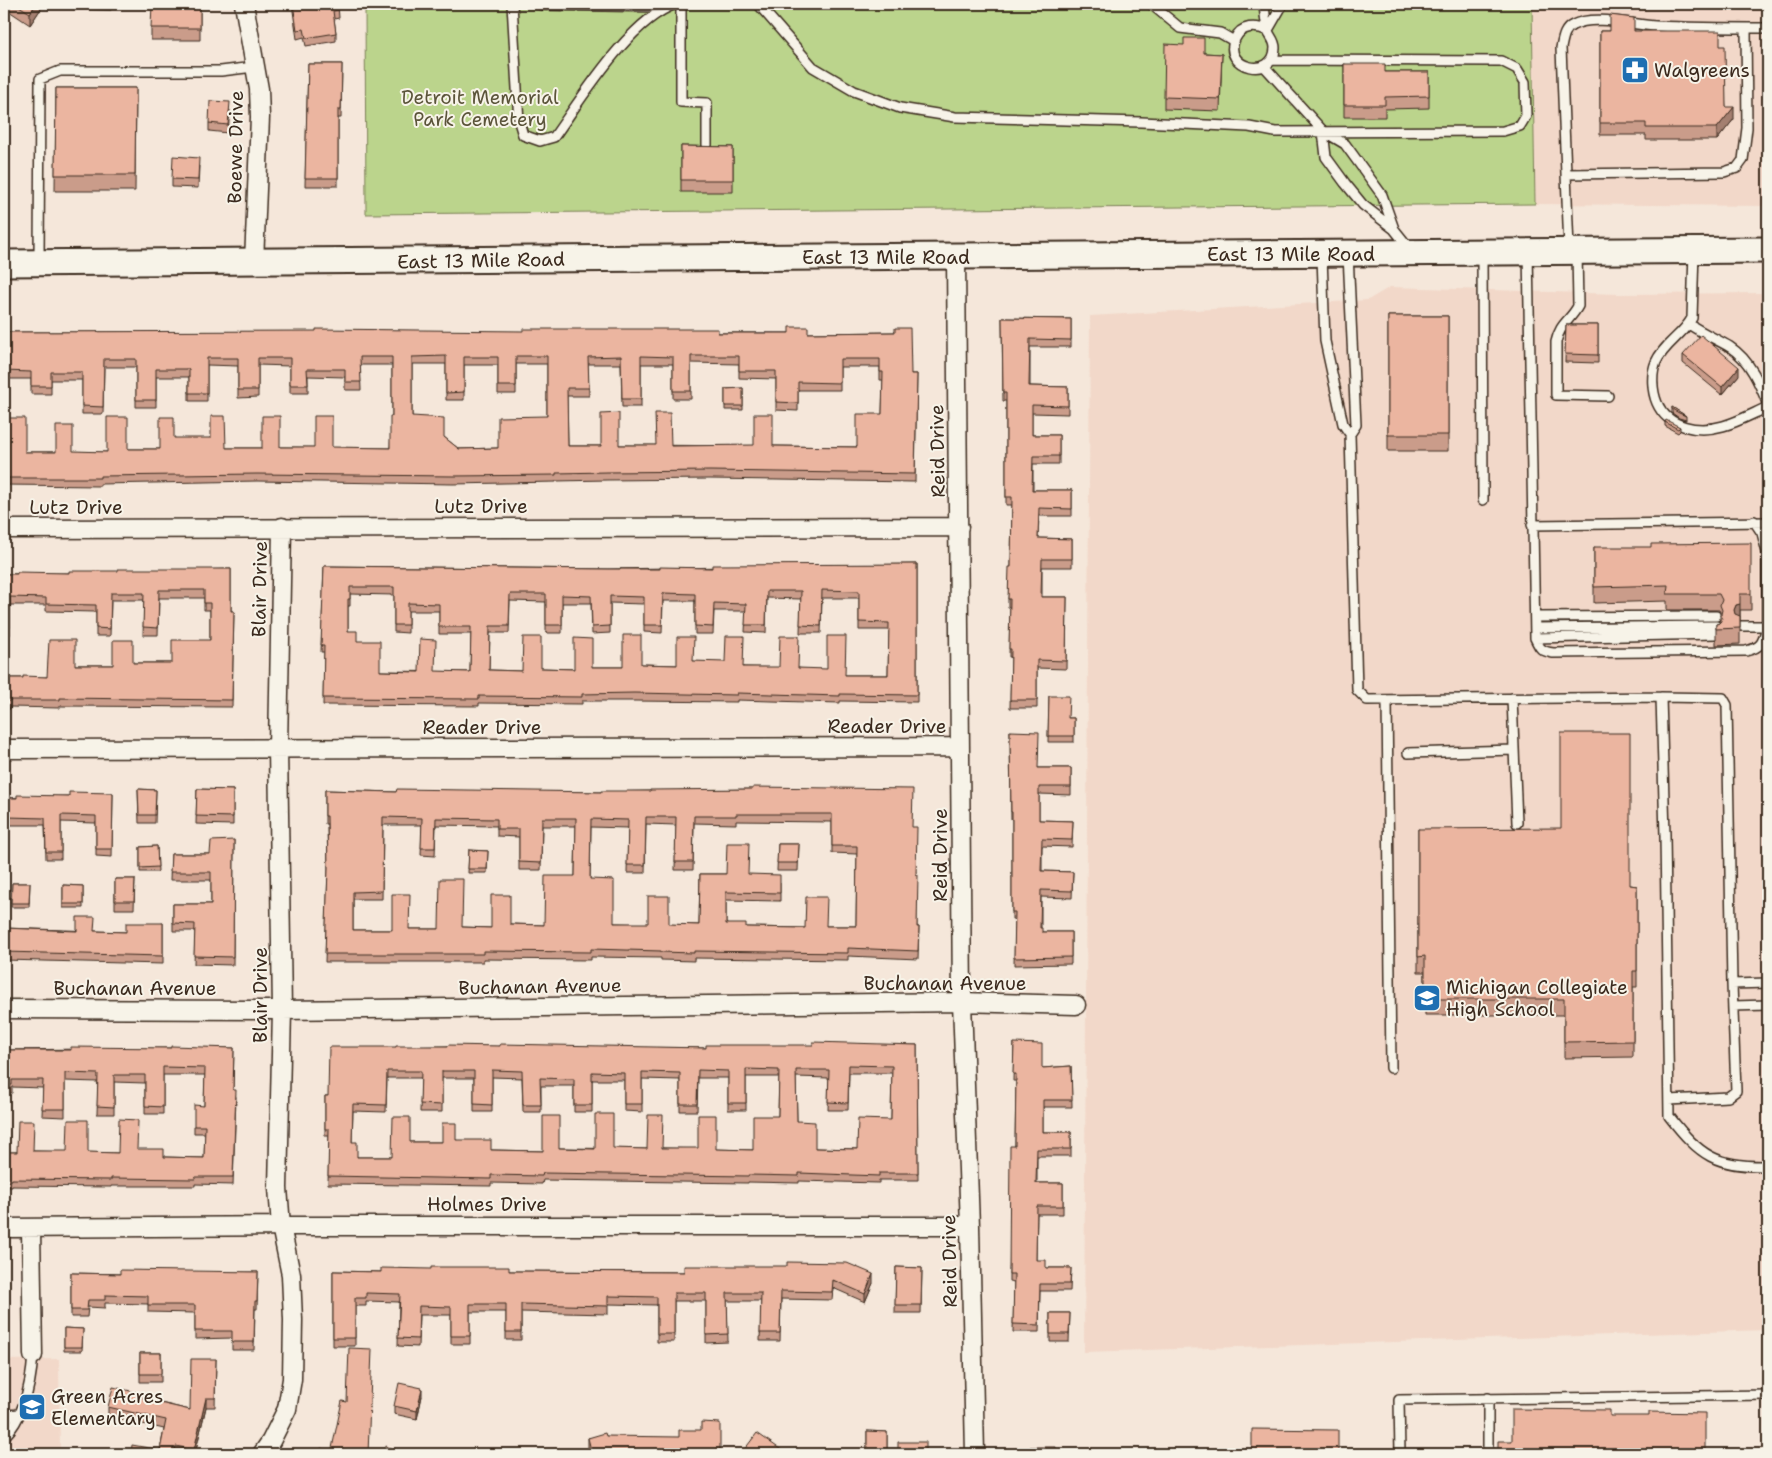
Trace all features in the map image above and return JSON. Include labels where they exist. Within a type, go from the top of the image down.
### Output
[{"type":"main road","name":"East 13 Mile Road","points":[[4,263],[1768,250]]},
{"type":"street","name":"Boewe Drive","points":[[244,4],[259,89],[260,117],[254,262]]},
{"type":"street","name":"Reid Drive","points":[[956,256],[962,1002],[970,1226],[975,1454]]},
{"type":"street","name":"Blair Drive","points":[[262,1454],[271,1441],[287,1409],[292,1379],[293,1320],[291,1275],[281,1226],[278,1188],[282,1010],[278,748],[282,527]]},
{"type":"street","name":"Lutz Drive","points":[[4,529],[959,527]]},
{"type":"street","name":"Reader Drive","points":[[4,749],[960,747]]},
{"type":"street","name":"Buchanan Avenue","points":[[4,1009],[282,1010],[962,1002],[1076,1005]]},
{"type":"street","name":"Holmes Drive","points":[[4,1228],[970,1226]]},
{"type":"street","points":[[31,1228],[33,1355]]},
{"type":"lane","points":[[512,4],[519,122],[523,135],[540,141],[554,137],[608,64],[637,29],[667,7],[676,4]]},
{"type":"lane","points":[[538,4],[667,7]]},
{"type":"lane","points":[[681,4],[681,102],[707,103],[707,146]]},
{"type":"lane","points":[[758,4],[813,66],[854,91],[900,108],[955,117],[1249,127],[1275,132],[1503,131],[1520,126],[1526,116],[1526,82],[1517,68],[1501,61],[1267,63],[1256,68],[1248,68],[1241,64],[1233,50],[1238,34],[1252,26],[1268,30]]},
{"type":"lane","points":[[1151,4],[1180,28],[1220,33],[1234,42]]},
{"type":"lane","points":[[1264,4],[1268,30],[1275,45],[1274,53],[1267,63]]},
{"type":"lane","points":[[1268,30],[1283,4]]},
{"type":"lane","points":[[1608,396],[1556,395],[1556,342],[1558,333],[1560,327],[1575,312],[1578,306],[1566,174],[1561,48],[1564,34],[1572,25],[1585,21],[1617,20],[1656,26],[1768,28]]},
{"type":"lane","points":[[1566,174],[1724,172],[1737,168],[1744,160],[1747,128],[1746,28]]},
{"type":"lane","points":[[1267,63],[1323,131],[1345,144],[1382,195],[1394,229]]},
{"type":"lane","points":[[39,263],[40,79],[60,70],[221,71],[254,67]]},
{"type":"lane","points":[[1323,131],[1326,157],[1363,205],[1394,229],[1413,253]]},
{"type":"lane","points":[[1689,324],[1705,335],[1732,348],[1748,365],[1760,382],[1768,406],[1723,426],[1707,429],[1682,426],[1661,411],[1654,396],[1653,376],[1656,363],[1664,348],[1689,324],[1692,318],[1694,251]]},
{"type":"lane","points":[[1482,252],[1483,500]]},
{"type":"lane","points":[[1528,252],[1535,638],[1539,648],[1553,653],[1746,651],[1755,649],[1762,643],[1767,626],[1767,552],[1762,533],[1754,521]]},
{"type":"lane","points":[[1348,253],[1356,425],[1350,434]]},
{"type":"lane","points":[[1322,254],[1325,340],[1343,424],[1350,434],[1357,690],[1367,700],[1660,697],[1724,698],[1727,705],[1732,984],[1736,1091],[1728,1097],[1668,1100]]},
{"type":"lane","points":[[1532,525],[1768,522]]},
{"type":"lane","points":[[1535,617],[1716,625]]},
{"type":"lane","points":[[1535,638],[1716,625]]},
{"type":"lane","points":[[1535,628],[1716,625]]},
{"type":"lane","points":[[1740,626],[1767,626]]},
{"type":"lane","points":[[1660,697],[1665,845],[1669,1116],[1693,1145],[1708,1156],[1726,1163],[1768,1166]]},
{"type":"lane","points":[[1512,698],[1517,823]]},
{"type":"lane","points":[[1387,700],[1391,1068]]},
{"type":"lane","points":[[1408,753],[1514,750]]},
{"type":"lane","points":[[1732,984],[1768,983]]},
{"type":"lane","points":[[1733,1006],[1768,1005]]},
{"type":"lane","points":[[4,1437],[12,1430],[20,1414],[32,1372],[33,1355]]},
{"type":"lane","points":[[1400,1454],[1399,1400],[1768,1395]]},
{"type":"lane","points":[[1488,1398],[1488,1454]]},
{"type":"lane","points":[[4,1414],[20,1414]]},
{"type":"shaded area","points":[[1532,4],[1768,4],[1768,206],[1535,204]]},
{"type":"shaded area","name":"Michigan Collegiate High School","points":[[1390,287],[1619,294],[1768,293],[1768,1330],[1084,1352],[1090,316],[1368,300]]},
{"type":"shaded area","name":"Green Acres Elementary","points":[[59,1359],[60,1454],[4,1454],[4,1360]]},
{"type":"green space","name":"Detroit Memorial Park Cemetery","points":[[365,4],[1532,4],[1535,204],[366,214]]},
{"type":"building","points":[[16,4],[36,4],[30,13]]},
{"type":"building","points":[[152,4],[200,4],[200,28],[151,28]]},
{"type":"building","points":[[293,4],[338,4],[339,10],[333,11],[336,33],[306,38],[304,29],[297,30]]},
{"type":"building","name":"Walgreens","points":[[1610,15],[1634,18],[1634,31],[1720,31],[1720,46],[1725,46],[1726,107],[1734,107],[1717,128],[1646,128],[1646,123],[1600,123],[1600,31],[1610,31]]},
{"type":"building","points":[[1184,38],[1204,38],[1204,53],[1222,54],[1220,99],[1164,97],[1165,44],[1184,45]]},
{"type":"building","points":[[308,64],[342,64],[341,110],[338,110],[338,178],[305,178]]},
{"type":"building","points":[[1344,64],[1385,64],[1385,72],[1429,72],[1429,96],[1385,97],[1385,105],[1344,105]]},
{"type":"building","points":[[56,88],[136,88],[135,175],[55,175]]},
{"type":"building","points":[[210,101],[230,102],[228,125],[209,123]]},
{"type":"building","points":[[681,146],[733,147],[733,180],[681,180]]},
{"type":"building","points":[[173,156],[199,158],[198,180],[172,179]]},
{"type":"building","points":[[1388,316],[1448,316],[1448,435],[1388,435]]},
{"type":"building","points":[[1002,318],[1071,319],[1071,340],[1030,339],[1029,386],[1068,387],[1068,406],[1032,405],[1032,435],[1059,435],[1059,456],[1033,456],[1032,490],[1072,490],[1072,509],[1039,508],[1038,538],[1072,539],[1072,559],[1042,559],[1041,597],[1067,597],[1066,661],[1037,660],[1037,700],[1010,700],[1011,649],[1009,649],[1010,599],[1008,599],[1009,567],[1011,567],[1012,497],[1006,497],[1006,393],[1003,393]]},
{"type":"building","points":[[1566,325],[1598,325],[1598,355],[1565,354]]},
{"type":"building","points":[[789,327],[808,327],[808,333],[895,332],[895,328],[910,328],[911,374],[917,374],[915,474],[710,471],[556,473],[556,475],[257,474],[100,476],[100,478],[4,478],[6,418],[25,418],[25,452],[56,452],[56,426],[73,426],[73,451],[107,452],[107,417],[128,417],[128,449],[160,449],[160,417],[174,417],[174,438],[211,438],[211,416],[225,416],[226,448],[262,448],[262,416],[280,416],[280,447],[314,447],[314,416],[332,416],[332,447],[390,448],[392,357],[360,357],[361,382],[345,382],[345,369],[307,369],[308,385],[290,385],[290,358],[258,358],[258,390],[238,390],[238,358],[207,358],[207,393],[189,393],[189,369],[156,369],[156,400],[136,400],[136,359],[104,359],[103,407],[82,406],[82,372],[51,372],[51,386],[31,386],[31,372],[4,371],[4,332],[316,331],[316,329],[523,331],[523,329],[718,329],[718,333],[789,333]],"holes":[[[446,356],[446,393],[464,392],[464,357],[498,357],[498,386],[516,386],[516,356],[547,356],[547,416],[498,417],[498,448],[459,449],[444,437],[444,418],[412,416],[412,357]],[[621,356],[622,399],[641,399],[641,356],[673,357],[673,391],[691,391],[691,356],[739,356],[739,371],[776,371],[776,402],[798,403],[798,382],[840,383],[840,359],[880,359],[880,372],[883,372],[882,414],[857,414],[857,447],[773,446],[773,414],[754,414],[754,445],[671,446],[670,413],[655,413],[656,445],[619,445],[619,413],[601,414],[601,446],[568,446],[567,388],[589,388],[588,357]]]},
{"type":"building","points":[[1701,335],[1739,367],[1722,387],[1683,355]]},
{"type":"building","points":[[743,388],[743,406],[725,406],[725,389]]},
{"type":"building","points":[[1672,407],[1686,416],[1672,409]]},
{"type":"building","points":[[1666,420],[1680,427],[1678,429],[1665,422]]},
{"type":"building","points":[[1751,543],[1751,594],[1740,594],[1740,604],[1736,605],[1734,610],[1735,614],[1740,616],[1740,628],[1716,629],[1716,624],[1720,623],[1722,618],[1720,605],[1722,600],[1719,594],[1667,594],[1668,585],[1594,587],[1594,547],[1651,547],[1651,544]]},
{"type":"building","points":[[917,564],[917,695],[840,694],[840,696],[634,693],[582,694],[582,697],[479,696],[479,699],[323,698],[324,645],[321,645],[324,566],[660,569],[660,567],[712,568],[712,565]],"holes":[[[350,587],[394,587],[394,625],[408,625],[408,603],[439,604],[439,627],[471,627],[470,672],[435,671],[436,640],[420,639],[419,672],[380,671],[380,641],[357,641],[357,631],[348,631]],[[822,590],[859,591],[859,622],[889,623],[888,675],[845,675],[846,636],[827,636],[827,669],[798,668],[799,636],[780,636],[779,667],[743,667],[744,636],[726,636],[725,662],[693,661],[694,637],[677,637],[677,665],[641,664],[641,635],[623,635],[623,667],[592,667],[592,639],[574,638],[574,669],[541,668],[541,637],[523,637],[522,671],[489,670],[490,626],[509,626],[510,594],[546,594],[546,625],[562,625],[562,595],[591,596],[592,627],[610,626],[610,596],[644,597],[644,625],[662,625],[663,593],[695,594],[695,626],[713,627],[714,603],[746,604],[745,625],[766,625],[767,591],[801,591],[800,625],[821,626]]]},
{"type":"building","points":[[118,569],[231,569],[231,611],[234,611],[232,700],[60,698],[60,700],[4,701],[4,678],[23,678],[23,676],[47,677],[49,640],[75,640],[75,665],[113,665],[113,640],[133,640],[133,663],[172,663],[172,640],[210,640],[210,603],[204,603],[204,590],[159,590],[158,628],[143,627],[144,593],[111,593],[110,629],[96,628],[96,605],[46,604],[46,598],[10,597],[10,628],[4,628],[4,574],[17,574],[17,572],[69,573],[69,571],[118,571]]},
{"type":"building","points":[[1049,696],[1069,696],[1068,718],[1074,718],[1074,736],[1048,736]]},
{"type":"building","points":[[1010,731],[1039,732],[1038,768],[1071,768],[1071,787],[1039,787],[1039,820],[1073,821],[1072,840],[1042,839],[1041,871],[1073,872],[1072,891],[1041,890],[1040,928],[1042,928],[1042,932],[1071,932],[1071,957],[1014,958],[1015,912],[1012,912]]},
{"type":"building","points":[[1561,733],[1630,733],[1630,885],[1637,886],[1637,971],[1633,971],[1633,1041],[1564,1042],[1564,999],[1425,999],[1425,956],[1418,957],[1418,829],[1561,828]]},
{"type":"building","points":[[753,787],[913,789],[912,827],[917,827],[918,951],[848,948],[848,953],[694,951],[694,953],[591,949],[591,952],[483,951],[483,954],[325,954],[328,868],[325,790],[396,792],[397,789],[601,792],[753,789]],"holes":[[[736,814],[832,814],[832,846],[857,846],[856,926],[826,926],[827,897],[806,897],[805,928],[746,927],[746,924],[726,924],[726,892],[780,893],[780,875],[748,874],[749,843],[727,843],[726,874],[700,874],[699,925],[669,924],[669,896],[648,896],[648,923],[614,923],[614,880],[590,879],[591,819],[628,820],[627,865],[645,865],[646,817],[676,817],[675,862],[693,862],[694,816],[736,816]],[[383,817],[422,818],[421,848],[435,848],[436,818],[497,819],[497,829],[519,829],[519,862],[541,863],[542,818],[576,818],[575,876],[545,876],[544,925],[510,924],[510,895],[491,895],[491,928],[462,927],[463,879],[440,879],[439,929],[409,929],[410,894],[392,894],[392,930],[353,930],[353,892],[382,891]]]},
{"type":"building","points":[[138,789],[156,790],[155,815],[139,815]]},
{"type":"building","points":[[197,789],[233,790],[233,817],[196,816]]},
{"type":"building","points":[[69,792],[113,793],[112,849],[96,849],[96,816],[61,815],[61,852],[46,852],[45,818],[8,817],[9,853],[4,853],[4,798],[17,798],[17,795],[69,796]]},
{"type":"building","points":[[234,840],[233,957],[194,956],[195,924],[173,923],[173,904],[211,904],[211,872],[170,872],[171,854],[210,854],[211,841]]},
{"type":"building","points":[[778,844],[799,844],[798,863],[777,863]]},
{"type":"building","points":[[157,846],[158,867],[140,868],[140,847]]},
{"type":"building","points":[[469,850],[488,851],[487,869],[468,869]]},
{"type":"building","points":[[115,879],[135,879],[134,901],[115,901]]},
{"type":"building","points":[[12,883],[30,883],[29,903],[11,903]]},
{"type":"building","points":[[63,885],[83,886],[83,904],[63,904]]},
{"type":"building","points":[[77,917],[95,917],[94,931],[126,932],[126,923],[163,923],[163,956],[4,952],[4,928],[77,931]]},
{"type":"building","points":[[813,1042],[917,1045],[918,1173],[879,1173],[879,1176],[799,1173],[799,1176],[748,1176],[543,1173],[542,1176],[491,1175],[491,1179],[328,1176],[329,1129],[325,1129],[325,1096],[328,1096],[329,1047],[500,1046],[500,1044],[706,1048],[706,1045],[813,1045]],"holes":[[[849,1065],[892,1066],[891,1120],[858,1119],[857,1149],[815,1148],[815,1122],[797,1121],[796,1070],[829,1070],[828,1102],[848,1103]],[[746,1069],[779,1070],[778,1116],[753,1116],[753,1150],[716,1149],[716,1115],[698,1115],[698,1148],[662,1148],[663,1115],[648,1115],[647,1149],[613,1148],[613,1114],[595,1114],[595,1149],[559,1148],[559,1116],[543,1116],[543,1151],[491,1150],[491,1140],[456,1140],[456,1123],[442,1123],[442,1142],[410,1142],[410,1117],[393,1117],[392,1157],[357,1157],[357,1142],[352,1142],[353,1104],[386,1105],[387,1071],[421,1071],[420,1104],[442,1105],[442,1071],[474,1071],[474,1104],[492,1105],[492,1070],[522,1071],[523,1105],[541,1105],[540,1078],[574,1079],[574,1105],[592,1105],[592,1072],[624,1073],[624,1104],[642,1104],[642,1072],[680,1073],[680,1104],[697,1104],[698,1070],[728,1071],[728,1103],[746,1103]]]},
{"type":"building","points":[[1014,1043],[1042,1044],[1042,1068],[1071,1066],[1072,1100],[1043,1100],[1043,1132],[1071,1132],[1071,1149],[1037,1149],[1036,1183],[1063,1183],[1063,1206],[1037,1206],[1036,1260],[1046,1260],[1046,1268],[1071,1268],[1070,1284],[1040,1284],[1039,1325],[1013,1324],[1014,1274],[1009,1274],[1010,1146],[1015,1146],[1016,1074],[1013,1074]]},
{"type":"building","points":[[171,1046],[234,1048],[233,1090],[236,1090],[233,1177],[195,1177],[195,1179],[4,1180],[4,1152],[17,1152],[18,1121],[34,1121],[33,1151],[67,1151],[68,1120],[88,1120],[88,1152],[118,1153],[119,1119],[138,1120],[137,1149],[164,1149],[164,1157],[204,1158],[205,1126],[194,1126],[194,1105],[204,1106],[205,1068],[163,1067],[163,1107],[145,1106],[145,1075],[114,1075],[114,1107],[97,1106],[98,1074],[65,1073],[65,1109],[42,1109],[43,1080],[12,1080],[12,1085],[4,1085],[4,1050],[71,1050],[71,1047],[171,1048]]},
{"type":"building","points":[[787,1262],[847,1263],[873,1274],[865,1294],[833,1280],[832,1292],[781,1291],[780,1333],[760,1333],[761,1293],[727,1293],[728,1334],[706,1335],[706,1293],[674,1293],[674,1334],[657,1334],[657,1297],[608,1296],[608,1306],[521,1304],[521,1332],[506,1332],[506,1304],[470,1304],[470,1336],[451,1336],[451,1307],[419,1306],[418,1339],[398,1338],[400,1294],[366,1293],[366,1298],[355,1298],[355,1338],[333,1338],[333,1271],[381,1272],[381,1268],[509,1267],[509,1271],[684,1272],[684,1266],[787,1266]]},
{"type":"building","points":[[896,1267],[922,1268],[921,1305],[895,1305]]},
{"type":"building","points":[[120,1270],[258,1272],[254,1342],[232,1342],[232,1331],[195,1331],[195,1305],[148,1305],[148,1296],[105,1295],[105,1300],[88,1300],[87,1310],[71,1310],[71,1273],[120,1274]]},
{"type":"building","points":[[1050,1313],[1070,1313],[1069,1334],[1050,1334]]},
{"type":"building","points":[[64,1328],[83,1329],[82,1347],[64,1347]]},
{"type":"building","points":[[349,1348],[372,1349],[368,1454],[318,1454],[321,1448],[331,1453],[342,1401],[347,1402]]},
{"type":"building","points":[[140,1353],[161,1353],[161,1374],[140,1374]]},
{"type":"building","points":[[191,1359],[216,1359],[215,1398],[206,1398],[194,1450],[176,1446],[174,1454],[131,1454],[132,1445],[160,1450],[166,1420],[108,1407],[113,1387],[144,1394],[143,1399],[190,1410]]},
{"type":"building","points":[[399,1383],[422,1388],[417,1411],[394,1406]]},
{"type":"building","points":[[1512,1409],[1610,1410],[1610,1416],[1649,1416],[1649,1412],[1705,1413],[1705,1454],[1498,1454],[1498,1441],[1512,1441]]},
{"type":"building","points":[[701,1422],[720,1423],[720,1454],[592,1454],[588,1438],[605,1433],[606,1436],[679,1437],[679,1430],[701,1430]]},
{"type":"building","points":[[1252,1429],[1338,1430],[1338,1454],[1252,1454]]},
{"type":"building","points":[[867,1431],[887,1432],[887,1450],[867,1450]]},
{"type":"building","points":[[757,1433],[787,1454],[741,1454]]},
{"type":"building","points":[[898,1442],[926,1442],[926,1454],[898,1454]]},
{"type":"building","points":[[386,1446],[404,1454],[384,1454]]},
{"type":"building","points":[[1030,1447],[1056,1447],[1056,1454],[1030,1454]]},
{"type":"place","name":"Walgreens","points":[[1635,70]]},
{"type":"place","name":"Michigan Collegiate High School","points":[[1427,998]]},
{"type":"place","name":"Green Acres Elementary","points":[[32,1407]]}]
